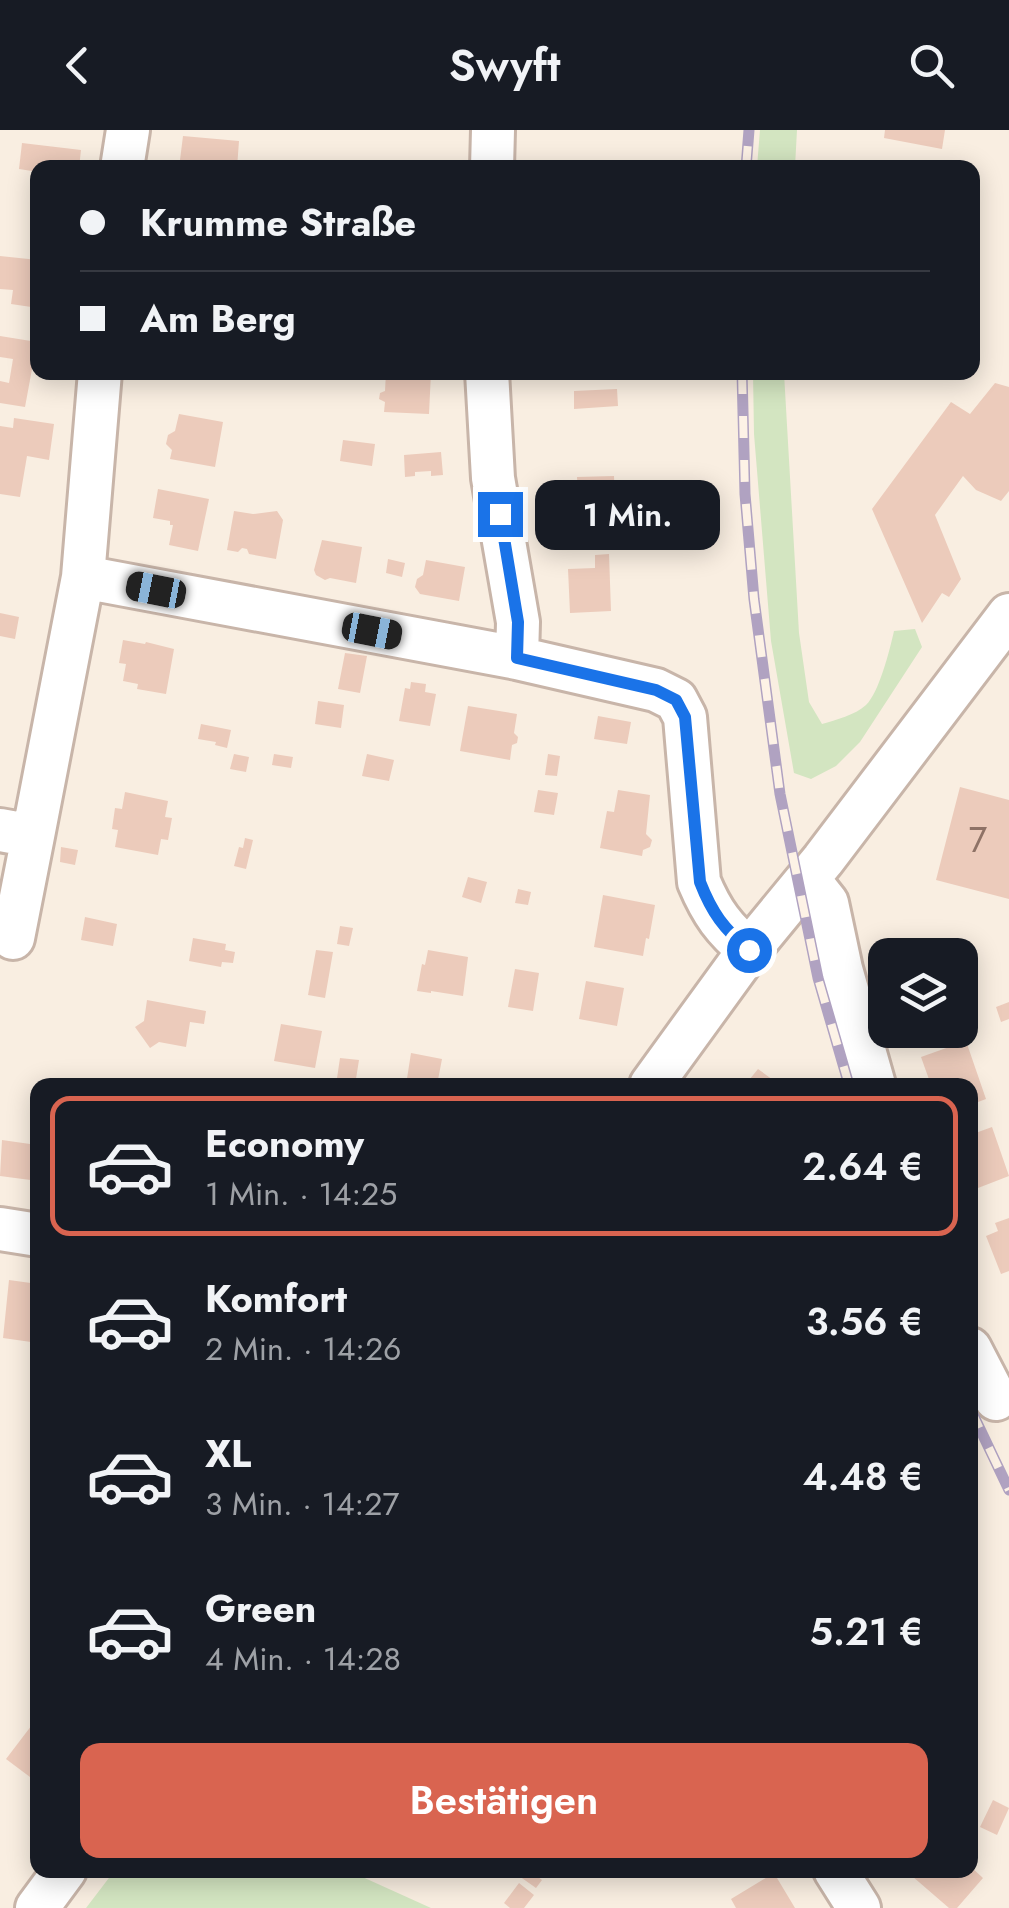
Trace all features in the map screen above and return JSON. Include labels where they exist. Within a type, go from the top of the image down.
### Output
[{"type":"street","points":[[123,160],[128,130]]},
{"type":"street","points":[[492,160],[493,130]]},
{"type":"street","points":[[14,938],[17,833],[83,577],[99,380]]},
{"type":"street","points":[[487,380],[494,478],[518,622],[517,658]]},
{"type":"street","points":[[83,577],[517,658],[656,690],[676,700],[685,717],[700,882],[709,906],[728,932],[749,950]]},
{"type":"street","points":[[656,1078],[749,950],[808,880],[1009,615]]},
{"type":"street","points":[[808,880],[827,903],[872,1078]]},
{"type":"street","points":[[0,1229],[30,1234]]},
{"type":"street","points":[[978,1364],[996,1399]]},
{"type":"street","points":[[37,1908],[59,1878]]},
{"type":"street","points":[[840,1878],[859,1908]]},
{"type":"green space","points":[[760,130],[797,130],[795,160],[758,160]]},
{"type":"green space","points":[[753,380],[784,380],[799,633],[809,702],[822,724],[856,712],[871,699],[894,631],[915,629],[922,647],[860,742],[836,766],[811,779],[794,773],[771,641]]},
{"type":"green space","points":[[109,1878],[365,1878],[431,1908],[86,1908]]},
{"type":"building","points":[[885,130],[945,130],[942,149],[884,138]]},
{"type":"building","points":[[183,136],[239,141],[238,160],[180,160]]},
{"type":"building","points":[[22,143],[81,150],[80,160],[30,160],[30,171],[19,169]]},
{"type":"building","points":[[0,256],[30,259],[30,307],[11,304],[13,290],[0,289]]},
{"type":"building","points":[[0,336],[30,341],[25,407],[0,403],[0,381],[9,383],[13,359],[0,357]]},
{"type":"building","points":[[386,380],[431,380],[429,414],[384,412],[385,402],[379,399],[385,391]]},
{"type":"building","points":[[995,383],[1009,387],[1009,491],[1001,501],[976,490],[963,476],[935,515],[961,579],[949,597],[942,593],[922,623],[872,509],[951,402],[970,414]]},
{"type":"building","points":[[617,389],[618,406],[574,409],[574,391]]},
{"type":"building","points":[[179,414],[223,422],[215,467],[170,459],[172,450],[166,444],[168,435],[175,431]]},
{"type":"building","points":[[14,418],[54,424],[49,460],[27,456],[20,497],[0,494],[0,426],[13,428]]},
{"type":"building","points":[[343,440],[375,444],[372,466],[340,461]]},
{"type":"building","points":[[441,452],[443,475],[431,476],[431,471],[405,477],[404,455]]},
{"type":"building","points":[[614,476],[615,500],[578,495],[577,477]]},
{"type":"building","points":[[158,489],[209,499],[198,551],[169,545],[173,525],[153,518]]},
{"type":"building","points":[[234,511],[277,511],[283,520],[276,559],[249,554],[242,548],[238,552],[227,550]]},
{"type":"building","points":[[705,531],[707,548],[696,549],[695,532]]},
{"type":"building","points":[[322,540],[362,547],[356,583],[325,580],[316,575]]},
{"type":"building","points":[[609,554],[611,611],[570,613],[568,569],[595,568],[595,555]]},
{"type":"building","points":[[388,559],[405,563],[402,577],[386,573]]},
{"type":"building","points":[[426,560],[465,567],[459,601],[420,594],[415,587]]},
{"type":"building","points":[[0,613],[19,617],[15,639],[0,636]]},
{"type":"building","points":[[123,640],[174,649],[166,694],[137,689],[138,684],[123,681],[126,664],[119,663]]},
{"type":"building","points":[[345,653],[367,656],[360,693],[338,689]]},
{"type":"building","points":[[411,682],[426,684],[425,692],[436,694],[430,726],[399,721],[405,688],[410,689]]},
{"type":"building","points":[[318,701],[344,705],[341,728],[315,724]]},
{"type":"building","points":[[468,706],[517,714],[514,733],[518,737],[512,745],[510,760],[460,751]]},
{"type":"building","points":[[598,716],[631,722],[627,744],[594,739]]},
{"type":"building","points":[[201,724],[231,730],[227,748],[198,739]]},
{"type":"building","points":[[234,754],[249,757],[246,772],[230,769]]},
{"type":"building","points":[[274,754],[293,757],[291,768],[272,765]]},
{"type":"building","points":[[367,754],[394,760],[389,781],[362,776]]},
{"type":"building","points":[[548,754],[560,756],[557,776],[545,775]]},
{"type":"building","points":[[960,787],[1009,800],[1009,899],[936,880]]},
{"type":"building","points":[[538,790],[558,793],[554,815],[534,812]]},
{"type":"building","points":[[618,790],[650,795],[646,834],[652,840],[642,856],[600,848],[607,811],[614,812]]},
{"type":"building","points":[[125,792],[168,801],[165,817],[172,818],[168,840],[161,839],[158,855],[115,847],[115,808],[122,809]]},
{"type":"building","points":[[245,838],[253,840],[246,869],[234,866]]},
{"type":"building","points":[[61,847],[78,850],[75,865],[60,862]]},
{"type":"building","points":[[468,877],[487,882],[481,903],[462,897]]},
{"type":"building","points":[[518,889],[531,892],[528,905],[515,903]]},
{"type":"building","points":[[603,895],[655,905],[643,956],[594,947]]},
{"type":"building","points":[[85,917],[117,924],[113,946],[81,940]]},
{"type":"building","points":[[340,926],[353,928],[349,946],[337,944]]},
{"type":"building","points":[[193,938],[226,944],[225,950],[235,952],[233,963],[222,962],[221,967],[189,961]]},
{"type":"building","points":[[316,950],[333,952],[325,998],[308,995]]},
{"type":"building","points":[[428,950],[468,957],[463,996],[417,991]]},
{"type":"building","points":[[515,969],[539,973],[533,1011],[508,1007]]},
{"type":"building","points":[[586,981],[624,988],[617,1026],[579,1019]]},
{"type":"building","points":[[147,1000],[206,1011],[204,1024],[190,1022],[186,1047],[159,1042],[150,1048],[135,1027],[144,1021]]},
{"type":"building","points":[[1009,1002],[1009,1019],[1001,1022],[996,1007]]},
{"type":"building","points":[[281,1024],[322,1031],[315,1068],[274,1061]]},
{"type":"building","points":[[946,1048],[968,1048],[986,1099],[978,1102],[978,1078],[928,1078],[921,1057]]},
{"type":"building","points":[[411,1053],[442,1059],[438,1078],[407,1078]]},
{"type":"building","points":[[340,1058],[359,1060],[356,1078],[337,1078]]},
{"type":"building","points":[[758,1069],[770,1078],[751,1078]]},
{"type":"building","points":[[992,1127],[1009,1176],[978,1188],[978,1132]]},
{"type":"building","points":[[2,1140],[30,1144],[30,1180],[0,1176]]},
{"type":"building","points":[[1009,1218],[1009,1271],[1001,1274],[986,1236],[998,1231],[995,1223]]},
{"type":"building","points":[[9,1280],[30,1283],[30,1342],[3,1338]]},
{"type":"building","points":[[30,1728],[30,1777],[6,1759]]},
{"type":"building","points":[[993,1800],[1009,1808],[997,1835],[980,1827]]},
{"type":"building","points":[[978,1873],[983,1878],[957,1908],[949,1908],[914,1878],[978,1878]]},
{"type":"building","points":[[522,1878],[539,1878],[542,1880],[536,1888]]},
{"type":"building","points":[[766,1878],[777,1878],[795,1908],[736,1908],[731,1899]]},
{"type":"building","points":[[519,1883],[534,1895],[524,1908],[510,1908],[504,1903]]},
{"type":"railway","points":[[747,160],[749,130]]},
{"type":"railway","points":[[742,380],[745,494],[754,599],[780,794],[818,978],[847,1078]]},
{"type":"railway","points":[[978,1425],[1009,1490]]},
{"type":"route","points":[[500,514],[518,622],[517,658],[656,690],[676,700],[685,717],[700,882],[709,906],[728,932],[749,950]]}]
